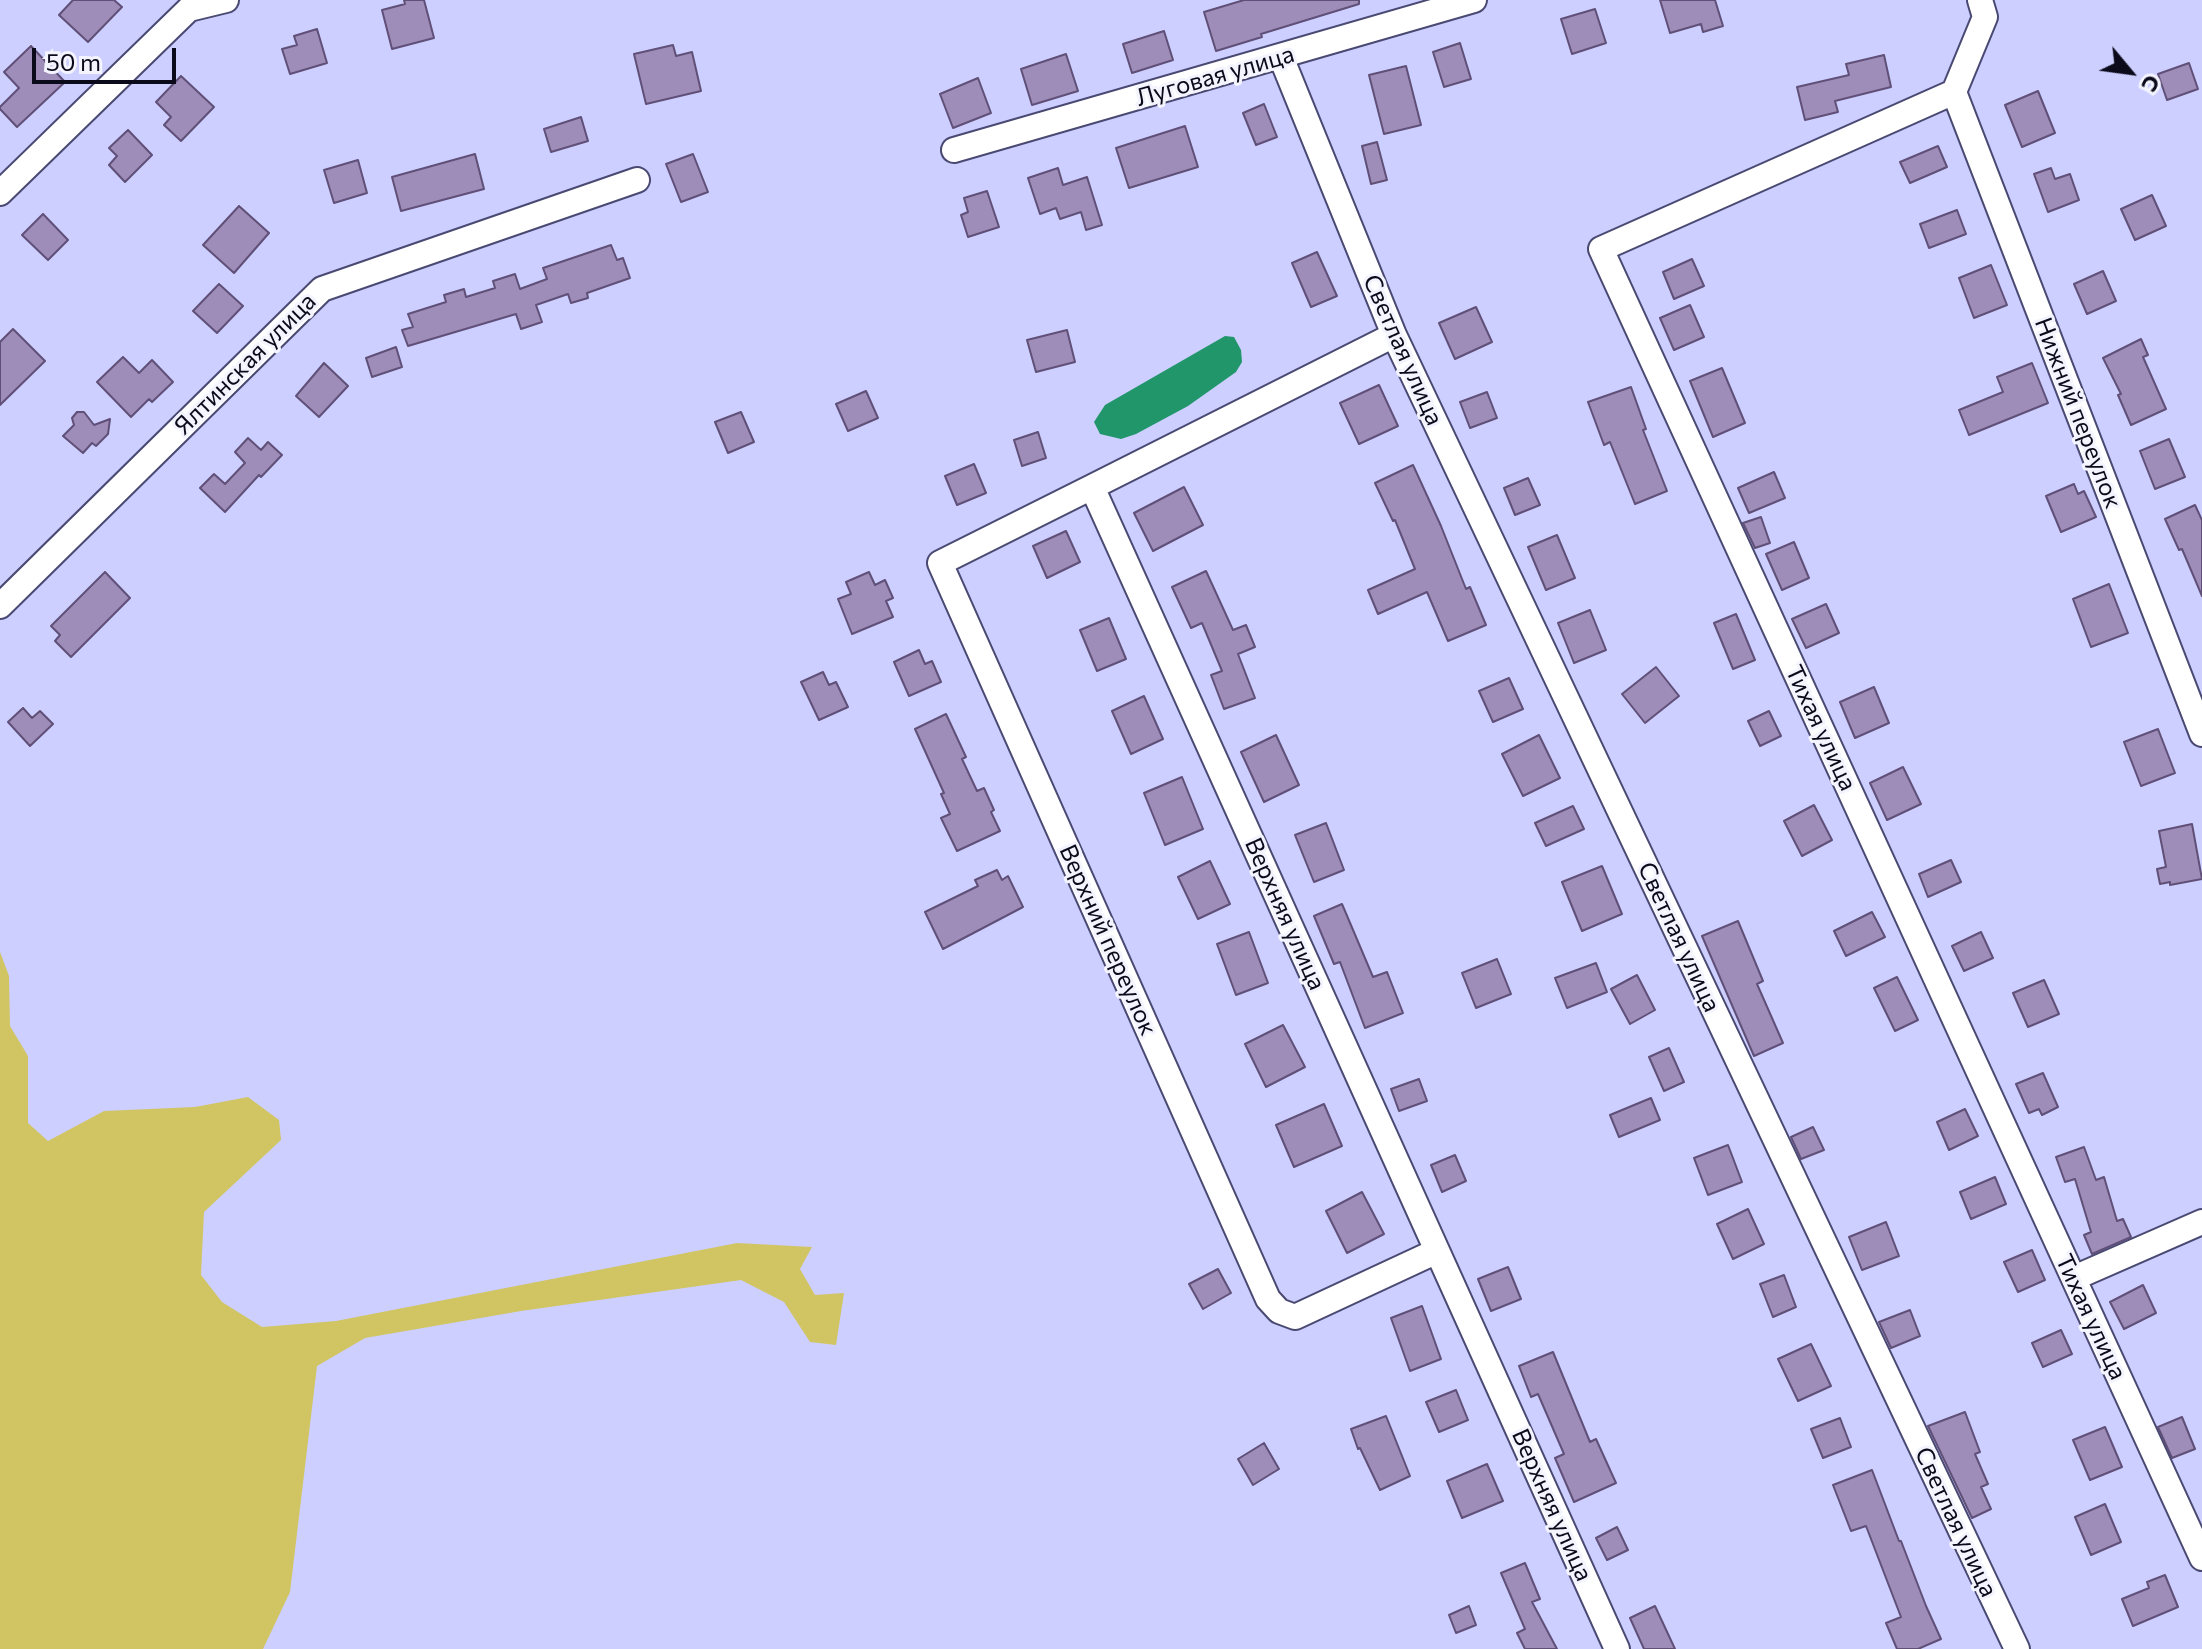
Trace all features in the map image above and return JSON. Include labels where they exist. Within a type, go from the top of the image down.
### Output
[{"type":"street","points":[[0,193],[189,9],[226,0]]},
{"type":"street","name":"Луговая улица","points":[[954,150],[1474,0]]},
{"type":"street","points":[[1954,92],[1985,17],[1980,0]]},
{"type":"street","name":"Светлая улица","points":[[1281,57],[1394,335],[2017,1649]]},
{"type":"street","name":"Нижний переулок","points":[[1954,92],[2202,734]]},
{"type":"street","name":"Тихая улица","points":[[1954,92],[1601,249],[2202,1558]]},
{"type":"street","name":"Ялтинская улица","points":[[0,606],[322,289],[637,180]]},
{"type":"street","points":[[1092,487],[1394,335]]},
{"type":"street","name":"Верхняя улица","points":[[1092,487],[1617,1649]]},
{"type":"street","name":"Верхний переулок","points":[[1092,487],[940,563],[1268,1299],[1279,1311],[1295,1317],[1437,1251]]},
{"type":"street","points":[[2074,1278],[2202,1222]]},
{"type":"shaded area","points":[[1225,336],[1234,337],[1241,350],[1242,362],[1236,372],[1188,406],[1136,434],[1121,439],[1100,434],[1094,422],[1105,405]]},
{"type":"shaded area","points":[[0,952],[9,976],[10,1026],[28,1056],[28,1123],[48,1141],[104,1111],[195,1107],[248,1097],[279,1120],[281,1140],[204,1212],[201,1275],[222,1302],[262,1327],[336,1321],[737,1243],[812,1247],[800,1269],[815,1295],[844,1293],[836,1345],[810,1342],[784,1302],[741,1280],[521,1311],[365,1338],[317,1366],[290,1592],[263,1649],[0,1649]]},
{"type":"building","points":[[73,0],[114,0],[122,7],[88,42],[59,15]]},
{"type":"building","points":[[404,0],[424,0],[434,38],[392,49],[382,10],[405,4]]},
{"type":"building","points":[[1244,0],[1359,0],[1359,4],[1216,51],[1204,12]]},
{"type":"building","points":[[1660,0],[1715,0],[1723,26],[1703,32],[1701,24],[1670,33]]},
{"type":"building","points":[[1595,9],[1606,43],[1572,54],[1561,19]]},
{"type":"building","points":[[317,29],[327,63],[290,74],[282,49],[297,45],[294,36]]},
{"type":"building","points":[[1164,31],[1173,60],[1132,73],[1123,44]]},
{"type":"building","points":[[1460,43],[1471,79],[1444,87],[1433,52]]},
{"type":"building","points":[[673,45],[676,56],[692,52],[701,91],[646,104],[634,54]]},
{"type":"building","points":[[31,46],[65,82],[17,127],[0,109],[19,88],[4,72]]},
{"type":"building","points":[[1066,54],[1078,91],[1032,105],[1021,69]]},
{"type":"building","points":[[1884,55],[1891,87],[1835,101],[1838,112],[1805,120],[1797,87],[1849,75],[1846,64]]},
{"type":"building","points":[[2189,63],[2198,89],[2167,100],[2158,74]]},
{"type":"building","points":[[1406,66],[1421,125],[1384,134],[1369,75]]},
{"type":"building","points":[[181,76],[214,107],[181,141],[164,125],[171,117],[156,102]]},
{"type":"building","points":[[978,78],[991,113],[953,128],[940,94]]},
{"type":"building","points":[[2038,91],[2055,133],[2022,147],[2005,105]]},
{"type":"building","points":[[1264,104],[1277,137],[1256,145],[1243,113]]},
{"type":"building","points":[[581,117],[588,141],[551,152],[544,129]]},
{"type":"building","points":[[1185,126],[1198,167],[1129,188],[1116,148]]},
{"type":"building","points":[[128,130],[152,155],[125,182],[109,165],[117,156],[109,148]]},
{"type":"building","points":[[1377,142],[1387,180],[1371,184],[1362,146]]},
{"type":"building","points":[[1938,146],[1947,167],[1910,183],[1900,162]]},
{"type":"building","points":[[475,154],[484,189],[401,211],[392,177]]},
{"type":"building","points":[[693,154],[708,192],[681,202],[666,164]]},
{"type":"building","points":[[358,160],[367,193],[334,203],[324,170]]},
{"type":"building","points":[[1058,168],[1063,185],[1087,177],[1102,225],[1086,230],[1081,212],[1060,219],[1056,208],[1040,214],[1028,178]]},
{"type":"building","points":[[2051,168],[2055,179],[2070,174],[2079,200],[2048,212],[2034,174]]},
{"type":"building","points":[[987,191],[999,227],[968,237],[961,215],[968,212],[964,198]]},
{"type":"building","points":[[2152,195],[2166,226],[2135,240],[2121,209]]},
{"type":"building","points":[[239,206],[269,233],[234,273],[203,245]]},
{"type":"building","points":[[1957,210],[1966,234],[1929,248],[1920,224]]},
{"type":"building","points":[[43,214],[68,240],[48,260],[22,235]]},
{"type":"building","points":[[611,245],[617,260],[623,258],[630,278],[587,293],[588,298],[571,303],[568,294],[536,305],[542,322],[521,329],[516,314],[408,346],[402,330],[413,327],[408,314],[446,302],[444,295],[464,289],[466,297],[495,288],[493,281],[515,274],[520,289],[547,279],[543,268]]},
{"type":"building","points":[[1317,252],[1337,296],[1311,307],[1292,263]]},
{"type":"building","points":[[1692,259],[1704,286],[1674,299],[1663,272]]},
{"type":"building","points":[[1991,265],[2007,305],[1974,318],[1959,278]]},
{"type":"building","points":[[2103,271],[2116,301],[2087,314],[2074,284]]},
{"type":"building","points":[[219,284],[243,306],[217,333],[193,311]]},
{"type":"building","points":[[1690,305],[1704,337],[1674,350],[1660,318]]},
{"type":"building","points":[[1476,307],[1492,342],[1455,359],[1439,323]]},
{"type":"building","points":[[13,329],[45,361],[0,405],[0,342]]},
{"type":"building","points":[[1067,330],[1075,362],[1036,372],[1027,340]]},
{"type":"building","points":[[2141,339],[2148,355],[2143,357],[2166,409],[2131,425],[2118,395],[2121,394],[2103,358]]},
{"type":"building","points":[[396,347],[402,367],[372,377],[366,358]]},
{"type":"building","points":[[123,357],[139,373],[152,360],[173,382],[131,417],[97,382]]},
{"type":"building","points":[[324,363],[348,386],[319,417],[296,396]]},
{"type":"building","points":[[2032,363],[2048,403],[1969,435],[1959,410],[2003,392],[1997,377]]},
{"type":"building","points":[[1722,368],[1745,423],[1713,437],[1690,381]]},
{"type":"building","points":[[1379,385],[1398,426],[1359,444],[1340,403]]},
{"type":"building","points":[[1631,387],[1646,429],[1643,430],[1667,491],[1635,504],[1610,442],[1604,445],[1588,402]]},
{"type":"building","points":[[866,391],[878,418],[848,431],[836,404]]},
{"type":"building","points":[[1487,392],[1497,418],[1470,428],[1460,402]]},
{"type":"building","points":[[77,412],[84,412],[94,425],[110,419],[108,434],[96,446],[92,443],[83,453],[63,436],[74,425],[72,418]]},
{"type":"building","points":[[741,412],[754,442],[728,453],[715,422]]},
{"type":"building","points":[[1038,432],[1046,458],[1022,466],[1014,440]]},
{"type":"building","points":[[248,438],[261,450],[268,442],[282,455],[225,512],[200,488],[214,474],[225,484],[245,463],[235,452]]},
{"type":"building","points":[[2169,439],[2185,477],[2155,489],[2140,451]]},
{"type":"building","points":[[974,464],[986,493],[957,505],[945,476]]},
{"type":"building","points":[[1413,465],[1466,589],[1470,587],[1486,625],[1448,641],[1427,592],[1378,614],[1368,590],[1415,569],[1395,520],[1375,483]]},
{"type":"building","points":[[1774,472],[1785,498],[1749,513],[1738,488]]},
{"type":"building","points":[[1528,478],[1540,505],[1515,515],[1504,488]]},
{"type":"building","points":[[2074,484],[2078,494],[2084,491],[2096,517],[2061,532],[2046,496]]},
{"type":"building","points":[[1184,487],[1203,525],[1153,551],[1134,513]]},
{"type":"building","points":[[2195,505],[2202,520],[2202,596],[2165,519]]},
{"type":"building","points":[[1761,517],[1770,543],[1755,548],[1743,523]]},
{"type":"building","points":[[1066,531],[1080,562],[1047,578],[1033,546]]},
{"type":"building","points":[[1557,535],[1575,578],[1546,590],[1528,547]]},
{"type":"building","points":[[1794,542],[1809,578],[1782,590],[1766,554]]},
{"type":"building","points":[[1206,571],[1233,630],[1246,625],[1255,647],[1238,654],[1255,698],[1224,709],[1211,675],[1222,671],[1202,623],[1191,628],[1172,587]]},
{"type":"building","points":[[105,572],[130,598],[71,657],[55,641],[60,635],[51,626]]},
{"type":"building","points":[[869,572],[875,585],[885,580],[893,598],[886,601],[893,617],[852,634],[838,599],[851,594],[846,582]]},
{"type":"building","points":[[2109,584],[2128,633],[2091,647],[2073,599]]},
{"type":"building","points":[[1826,604],[1839,633],[1806,648],[1792,619]]},
{"type":"building","points":[[1590,610],[1606,650],[1574,663],[1558,623]]},
{"type":"building","points":[[1736,614],[1755,660],[1733,669],[1714,623]]},
{"type":"building","points":[[1109,618],[1126,659],[1097,671],[1080,630]]},
{"type":"building","points":[[919,650],[925,664],[932,661],[941,682],[909,696],[894,662]]},
{"type":"building","points":[[1656,667],[1679,696],[1645,723],[1622,694]]},
{"type":"building","points":[[823,672],[829,685],[836,682],[848,707],[819,720],[801,682]]},
{"type":"building","points":[[1509,678],[1523,709],[1493,722],[1479,691]]},
{"type":"building","points":[[1874,687],[1889,723],[1855,738],[1840,702]]},
{"type":"building","points":[[1144,696],[1163,739],[1131,754],[1112,711]]},
{"type":"building","points":[[23,708],[32,718],[40,711],[53,724],[30,746],[8,722]]},
{"type":"building","points":[[1769,711],[1781,736],[1760,746],[1748,721]]},
{"type":"building","points":[[946,714],[966,757],[962,759],[977,791],[984,788],[1000,831],[957,851],[941,818],[950,814],[941,794],[944,793],[915,729]]},
{"type":"building","points":[[2158,729],[2175,773],[2141,786],[2124,742]]},
{"type":"building","points":[[1276,735],[1299,785],[1264,802],[1241,752]]},
{"type":"building","points":[[1539,735],[1560,778],[1523,796],[1502,754]]},
{"type":"building","points":[[1903,767],[1921,804],[1887,820],[1870,783]]},
{"type":"building","points":[[1182,777],[1203,829],[1165,845],[1144,793]]},
{"type":"building","points":[[1814,805],[1832,840],[1802,856],[1784,821]]},
{"type":"building","points":[[1573,806],[1584,829],[1546,846],[1535,823]]},
{"type":"building","points":[[1326,823],[1344,870],[1314,882],[1295,835]]},
{"type":"building","points":[[2192,824],[2202,879],[2160,884],[2157,869],[2166,867],[2159,831]]},
{"type":"building","points":[[1951,860],[1961,882],[1928,897],[1919,874]]},
{"type":"building","points":[[1210,861],[1230,904],[1198,919],[1178,877]]},
{"type":"building","points":[[1602,866],[1622,914],[1582,931],[1562,882]]},
{"type":"building","points":[[997,870],[1002,880],[1008,876],[1023,907],[943,949],[925,912],[978,886],[975,880]]},
{"type":"building","points":[[1342,904],[1373,977],[1387,972],[1403,1013],[1365,1028],[1340,962],[1334,964],[1314,916]]},
{"type":"building","points":[[1872,912],[1885,937],[1846,956],[1834,931]]},
{"type":"building","points":[[1738,921],[1763,981],[1757,984],[1783,1043],[1754,1056],[1702,936]]},
{"type":"building","points":[[1249,932],[1268,983],[1236,995],[1217,944]]},
{"type":"building","points":[[1981,932],[1993,958],[1964,971],[1952,946]]},
{"type":"building","points":[[1497,959],[1511,994],[1476,1008],[1462,973]]},
{"type":"building","points":[[1596,963],[1607,992],[1567,1008],[1555,978]]},
{"type":"building","points":[[1637,975],[1655,1010],[1630,1024],[1611,989]]},
{"type":"building","points":[[1897,977],[1918,1020],[1895,1031],[1874,988]]},
{"type":"building","points":[[2044,980],[2059,1014],[2028,1027],[2013,993]]},
{"type":"building","points":[[1283,1025],[1305,1067],[1266,1087],[1245,1044]]},
{"type":"building","points":[[1669,1048],[1684,1082],[1664,1091],[1649,1057]]},
{"type":"building","points":[[2043,1073],[2058,1107],[2042,1115],[2039,1109],[2029,1113],[2016,1084]]},
{"type":"building","points":[[1419,1079],[1427,1101],[1399,1111],[1391,1089]]},
{"type":"building","points":[[1651,1098],[1660,1120],[1619,1137],[1610,1115]]},
{"type":"building","points":[[1324,1104],[1342,1146],[1294,1167],[1276,1125]]},
{"type":"building","points":[[1965,1109],[1978,1136],[1949,1150],[1937,1122]]},
{"type":"building","points":[[1813,1127],[1824,1150],[1801,1159],[1791,1137]]},
{"type":"building","points":[[1728,1145],[1742,1182],[1708,1195],[1694,1158]]},
{"type":"building","points":[[2084,1147],[2096,1180],[2104,1177],[2117,1221],[2123,1219],[2131,1237],[2092,1254],[2084,1235],[2091,1232],[2075,1179],[2065,1182],[2056,1157]]},
{"type":"building","points":[[1455,1155],[1466,1181],[1442,1192],[1431,1165]]},
{"type":"building","points":[[1995,1177],[2006,1204],[1971,1219],[1960,1192]]},
{"type":"building","points":[[1362,1192],[1384,1234],[1347,1253],[1326,1211]]},
{"type":"building","points":[[1748,1209],[1764,1244],[1733,1259],[1717,1224]]},
{"type":"building","points":[[1886,1222],[1899,1256],[1862,1270],[1849,1237]]},
{"type":"building","points":[[2032,1250],[2045,1280],[2018,1292],[2004,1262]]},
{"type":"building","points":[[1508,1267],[1521,1299],[1491,1311],[1478,1279]]},
{"type":"building","points":[[1218,1269],[1231,1293],[1203,1309],[1189,1284]]},
{"type":"building","points":[[1784,1275],[1796,1307],[1773,1317],[1760,1284]]},
{"type":"building","points":[[2143,1285],[2156,1313],[2124,1329],[2110,1302]]},
{"type":"building","points":[[1422,1306],[1441,1359],[1410,1371],[1391,1318]]},
{"type":"building","points":[[1910,1310],[1920,1336],[1891,1348],[1879,1322]]},
{"type":"building","points":[[2061,1330],[2072,1354],[2043,1367],[2032,1343]]},
{"type":"building","points":[[1811,1344],[1831,1386],[1798,1401],[1778,1359]]},
{"type":"building","points":[[1553,1352],[1590,1442],[1596,1439],[1616,1483],[1574,1502],[1555,1458],[1564,1454],[1538,1394],[1531,1397],[1519,1366]]},
{"type":"building","points":[[1456,1390],[1468,1420],[1439,1432],[1426,1402]]},
{"type":"building","points":[[1965,1412],[1980,1452],[1975,1454],[1988,1484],[1981,1487],[1991,1509],[1972,1518],[1928,1426]]},
{"type":"building","points":[[1386,1416],[1410,1476],[1380,1490],[1351,1429]]},
{"type":"building","points":[[2182,1417],[2195,1449],[2172,1458],[2158,1427]]},
{"type":"building","points":[[1840,1418],[1851,1447],[1823,1458],[1811,1429]]},
{"type":"building","points":[[2105,1427],[2122,1467],[2090,1480],[2073,1440]]},
{"type":"building","points":[[1264,1443],[1279,1469],[1253,1485],[1238,1459]]},
{"type":"building","points":[[1487,1464],[1503,1501],[1462,1518],[1447,1481]]},
{"type":"building","points":[[1872,1470],[1941,1639],[1918,1649],[1897,1649],[1886,1623],[1901,1617],[1866,1526],[1851,1531],[1833,1485]]},
{"type":"building","points":[[2105,1504],[2121,1542],[2091,1555],[2075,1517]]},
{"type":"building","points":[[1617,1527],[1628,1550],[1607,1560],[1596,1538]]},
{"type":"building","points":[[1525,1563],[1540,1599],[1532,1602],[1557,1649],[1525,1649],[1517,1633],[1525,1629],[1501,1573]]},
{"type":"building","points":[[2165,1575],[2178,1607],[2133,1626],[2122,1599],[2149,1588],[2147,1582]]},
{"type":"building","points":[[1469,1606],[1476,1625],[1456,1633],[1449,1615]]},
{"type":"building","points":[[1655,1606],[1675,1649],[1644,1649],[1630,1618]]}]
